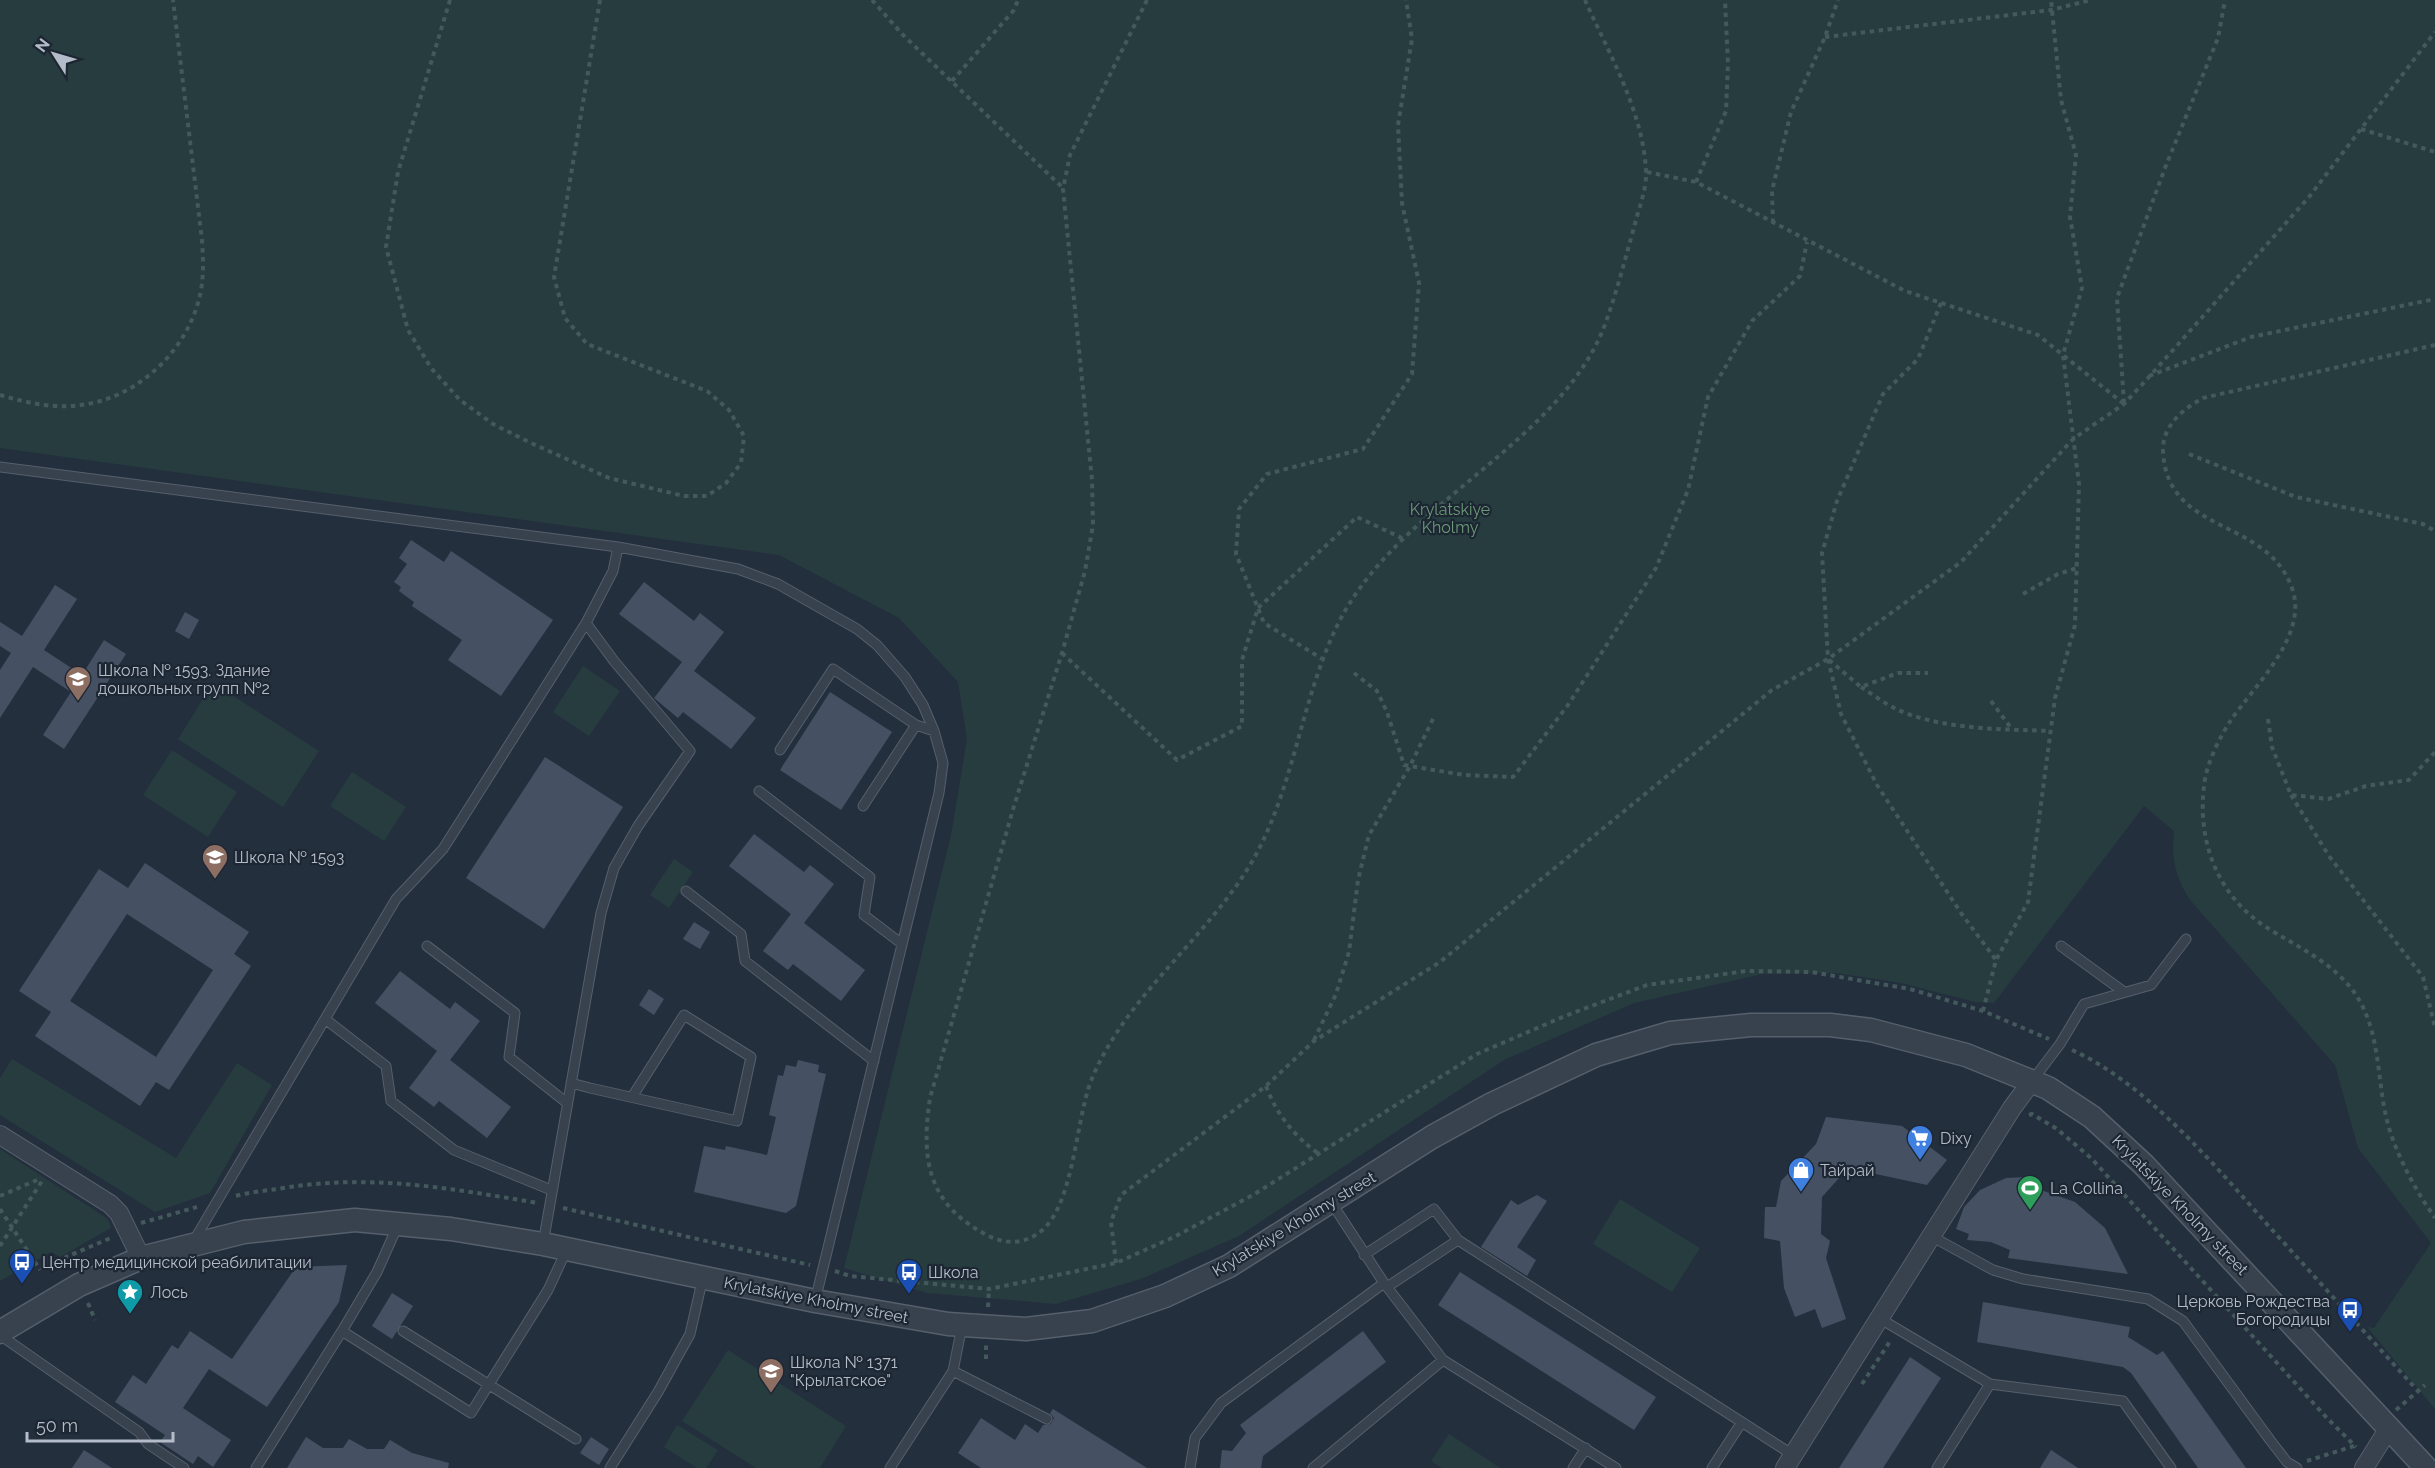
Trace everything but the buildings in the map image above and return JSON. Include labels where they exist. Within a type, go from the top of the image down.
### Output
[{"type":"street","name":"Krylatskiye Kholmy street","points":[[0,1334],[79,1285],[141,1258],[244,1232],[355,1220],[451,1228],[543,1244],[815,1300],[962,1326],[1026,1329],[1092,1321],[1197,1283],[1229,1266],[1432,1137],[1492,1104],[1596,1055],[1670,1033],[1792,1024],[1871,1030],[1956,1052],[2048,1088],[2092,1117],[2144,1165],[2426,1468]]},
{"type":"street","points":[[1789,1461],[2012,1108],[2032,1081]]},
{"type":"street","points":[[0,1135],[110,1204],[119,1213],[141,1258]]},
{"type":"street","points":[[2364,1468],[2390,1428]]},
{"type":"lane","points":[[0,467],[618,547],[738,568],[778,584],[857,630],[877,645],[905,677],[923,705],[944,763],[939,793],[815,1300]]},
{"type":"lane","points":[[192,1244],[396,899],[443,849],[586,623],[613,571],[618,547]]},
{"type":"lane","points":[[543,1244],[601,914],[614,868],[638,826],[690,751],[614,661],[586,623]]},
{"type":"lane","points":[[780,750],[833,669],[916,725],[934,731]]},
{"type":"lane","points":[[862,806],[916,725]]},
{"type":"lane","points":[[759,791],[870,877],[864,915],[902,944]]},
{"type":"lane","points":[[686,891],[741,934],[745,961],[874,1061]]},
{"type":"lane","points":[[2032,1081],[2060,1044],[2084,1004],[2151,985],[2186,939]]},
{"type":"lane","points":[[2061,945],[2124,992]]},
{"type":"lane","points":[[428,946],[515,1013],[509,1057],[567,1103]]},
{"type":"lane","points":[[571,1083],[632,1097],[737,1120],[751,1057],[684,1015],[632,1097]]},
{"type":"lane","points":[[325,1019],[386,1066],[391,1101],[454,1150],[551,1190]]},
{"type":"lane","points":[[1331,1202],[1385,1285],[1443,1360],[1616,1468]]},
{"type":"lane","points":[[1364,1255],[1434,1209],[1458,1240],[1742,1422],[1789,1461]]},
{"type":"lane","points":[[255,1468],[377,1272],[399,1223]]},
{"type":"lane","points":[[1931,1236],[1993,1270],[2013,1276],[2148,1299],[2167,1309],[2183,1322],[2270,1440],[2295,1467]]},
{"type":"lane","points":[[1190,1468],[1195,1438],[1221,1403],[1385,1285],[1458,1240]]},
{"type":"lane","points":[[342,1331],[471,1413],[548,1290],[567,1249]]},
{"type":"lane","points":[[610,1468],[658,1392],[690,1334],[703,1277]]},
{"type":"lane","points":[[1878,1318],[1990,1384],[2123,1401],[2171,1468]]},
{"type":"lane","points":[[905,1468],[892,1465],[953,1371],[962,1326]]},
{"type":"lane","points":[[403,1331],[576,1439]]},
{"type":"lane","points":[[0,1334],[139,1432],[148,1444],[184,1468]]},
{"type":"lane","points":[[1313,1468],[1443,1360]]},
{"type":"lane","points":[[953,1371],[1047,1419]]},
{"type":"lane","points":[[1937,1468],[1990,1384]]},
{"type":"lane","points":[[1712,1468],[1742,1422]]},
{"type":"lane","points":[[1573,1468],[1586,1449]]},
{"type":"path","points":[[0,395],[44,405],[63,406],[87,404],[116,396],[151,375],[184,333],[197,307],[203,268],[202,240],[173,0]]},
{"type":"path","points":[[450,0],[398,172],[386,247],[408,330],[431,368],[453,392],[493,424],[609,478],[684,496],[707,496],[726,483],[741,463],[744,436],[729,411],[707,391],[587,344],[564,318],[554,277],[600,0]]},
{"type":"path","points":[[872,0],[903,35],[1064,189]]},
{"type":"path","points":[[952,81],[1014,10],[1018,0]]},
{"type":"path","points":[[1147,0],[1070,155],[1064,189],[1092,480],[1094,525],[1085,571],[1014,806],[930,1098],[926,1126],[928,1164],[936,1188],[952,1213],[966,1224],[1007,1243],[1025,1241],[1041,1232],[1054,1218],[1064,1196],[1089,1086],[1105,1050],[1125,1020],[1230,897],[1255,856],[1274,815],[1337,626],[1364,581],[1402,538],[1534,423],[1576,379],[1607,322],[1647,172],[1636,117],[1585,0]]},
{"type":"path","points":[[1324,660],[1264,623],[1236,554],[1239,509],[1268,474],[1363,449],[1412,374],[1419,283],[1401,203],[1398,125],[1412,39],[1406,0]]},
{"type":"path","points":[[1696,182],[1726,111],[1728,64],[1725,0]]},
{"type":"path","points":[[1773,224],[1772,191],[1791,112],[1825,37],[1838,0]]},
{"type":"path","points":[[1983,1011],[1996,960],[2028,902],[2055,698],[2075,625],[2079,484],[2063,355],[2082,288],[2070,217],[2076,155],[2061,100],[2050,0]]},
{"type":"path","points":[[1825,37],[2051,10],[2091,0]]},
{"type":"path","points":[[2124,404],[2117,298],[2165,168],[2218,38],[2225,0]]},
{"type":"path","points":[[1116,1263],[1111,1221],[1120,1195],[1266,1086],[1314,1041],[1440,962],[1772,690],[1828,659],[1961,562],[2073,439],[2124,404],[2309,197],[2435,32]]},
{"type":"path","points":[[2361,129],[2435,152]]},
{"type":"path","points":[[1647,172],[1696,182],[1905,291],[2038,335],[2124,404]]},
{"type":"path","points":[[1354,673],[1377,691],[1387,712],[1404,765],[1464,775],[1513,777],[1561,714],[1656,568],[1688,490],[1708,397],[1752,321],[1800,276],[1808,242]]},
{"type":"path","points":[[2149,376],[2251,337],[2435,299]]},
{"type":"path","points":[[1941,303],[1918,359],[1883,394],[1837,501],[1822,553],[1828,659],[1841,714],[1876,785],[1961,913],[1996,960]]},
{"type":"path","points":[[2435,345],[2203,398],[2185,407],[2170,425],[2163,444],[2164,466],[2170,488],[2186,505],[2265,550],[2278,565],[2292,588],[2295,609],[2290,635],[2265,678],[2230,721],[2204,784],[2204,826],[2212,863],[2240,908],[2332,968],[2363,1007],[2374,1031],[2389,1128],[2404,1166],[2435,1218]]},
{"type":"path","points":[[2189,454],[2296,497],[2422,524],[2435,531]]},
{"type":"path","points":[[1062,653],[1177,760],[1242,726],[1242,660],[1258,608],[1357,517],[1402,538]]},
{"type":"path","points":[[2023,594],[2058,574],[2077,568]]},
{"type":"path","points":[[1828,659],[1861,687],[1896,709],[1927,719],[2050,731]]},
{"type":"path","points":[[1861,687],[1898,673],[1928,673]]},
{"type":"path","points":[[1991,701],[2011,729]]},
{"type":"path","points":[[1314,1041],[1336,994],[1349,952],[1358,880],[1369,835],[1410,766],[1434,717]]},
{"type":"path","points":[[2268,719],[2272,747],[2291,795],[2329,856],[2423,977],[2435,1028]]},
{"type":"path","points":[[2291,795],[2328,799],[2366,786],[2409,780],[2435,752]]},
{"type":"path","points":[[1266,1086],[1281,1117],[1302,1142],[1319,1154]]},
{"type":"path","points":[[0,1196],[43,1177],[40,1187],[0,1246]]},
{"type":"path","points":[[66,1257],[128,1231],[144,1221],[240,1195]]},
{"type":"path","points":[[0,1209],[40,1270]]},
{"type":"path","points":[[2295,1467],[2355,1446]]},
{"type":"green space","name":"Krylatskiye Kholmy","points":[[0,0],[2435,0],[2435,1409],[2367,1327],[2374,1328],[2431,1243],[2358,1148],[2335,1065],[2190,900],[2175,867],[2174,831],[2144,806],[1994,1003],[1975,1002],[1901,983],[1836,973],[1763,974],[1634,1003],[1504,1060],[1239,1236],[1141,1279],[1056,1304],[927,1293],[844,1268],[951,835],[967,739],[958,682],[899,618],[779,555],[0,448]]},
{"type":"green space","points":[[583,666],[620,691],[589,736],[553,712]]},
{"type":"green space","points":[[213,683],[319,751],[283,807],[178,739]]},
{"type":"green space","points":[[172,750],[237,792],[208,837],[143,795]]},
{"type":"green space","points":[[352,772],[406,807],[384,841],[330,806]]},
{"type":"green space","points":[[674,859],[693,872],[669,908],[650,895]]},
{"type":"green space","points":[[12,1059],[176,1158],[237,1063],[272,1085],[210,1193],[155,1212],[0,1115],[0,1078]]},
{"type":"green space","points":[[0,1149],[108,1219],[111,1228],[60,1257],[51,1252],[0,1281]]},
{"type":"green space","points":[[1620,1199],[1700,1248],[1672,1292],[1593,1244]]},
{"type":"green space","points":[[728,1350],[846,1426],[820,1468],[756,1468],[682,1421]]},
{"type":"green space","points":[[677,1425],[718,1450],[706,1468],[697,1468],[664,1447]]},
{"type":"green space","points":[[1449,1434],[1500,1468],[1442,1468],[1431,1461]]},
{"type":"place","name":"Школа № 1593. Здание дошкольных групп №2","points":[[78,702]]},
{"type":"place","name":"Школа № 1593","points":[[215,880]]},
{"type":"place","name":"Dixy","points":[[1920,1161]]},
{"type":"place","name":"Тайрай","points":[[1801,1193]]},
{"type":"place","name":"La Collina","points":[[2030,1211]]},
{"type":"place","name":"Центр медицинской реабилитации","points":[[22,1285]]},
{"type":"place","name":"Школа","points":[[909,1295]]},
{"type":"place","name":"Лось","points":[[130,1315]]},
{"type":"place","name":"Церковь Рождества Богородицы","points":[[2350,1333]]},
{"type":"place","name":"Школа № 1371 \"Крылатское\"","points":[[771,1394]]}]
